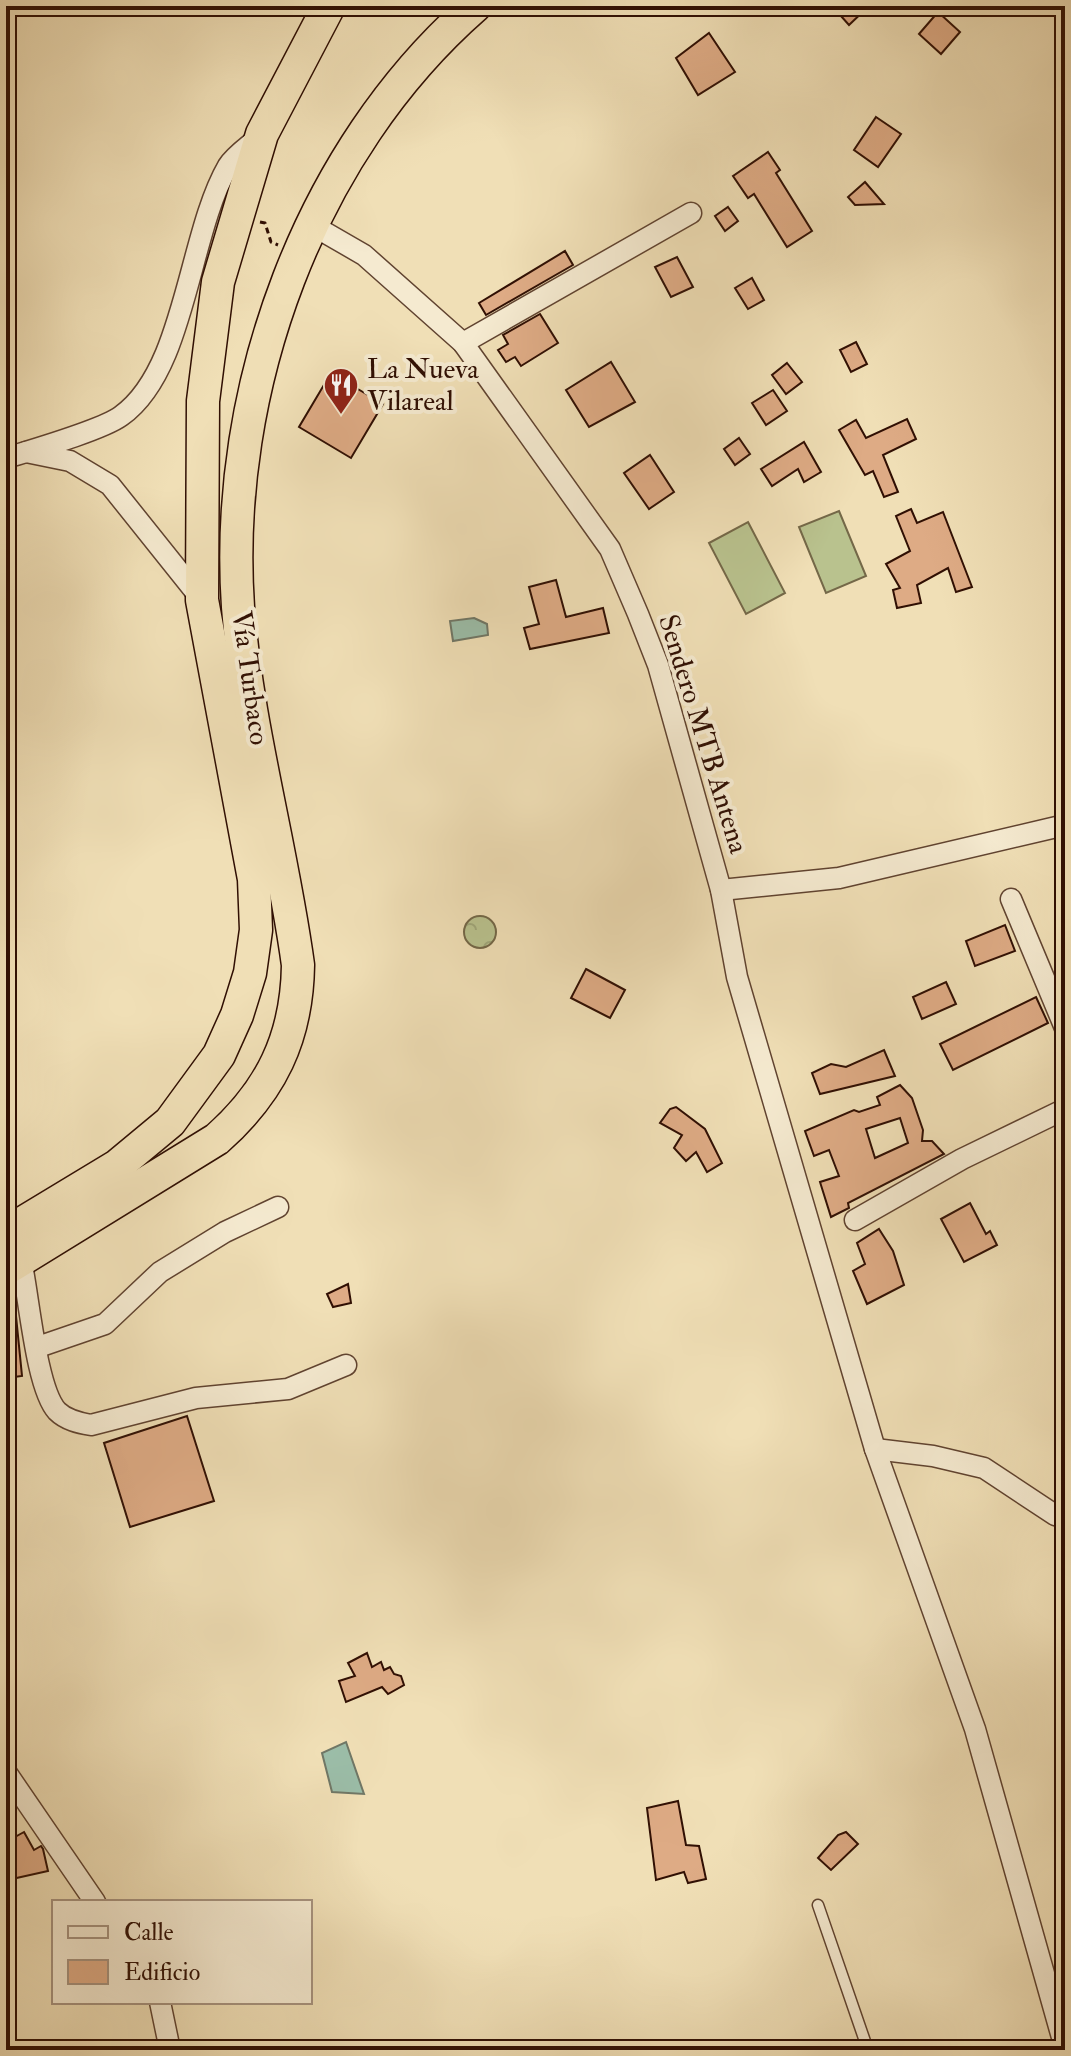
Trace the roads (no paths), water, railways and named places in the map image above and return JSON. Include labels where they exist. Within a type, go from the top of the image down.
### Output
[{"type":"highway","name":"Vía Turbaco","points":[[11,1254],[170,1122],[219,1055],[237,1015],[250,973],[256,930],[254,879],[202,600],[200,494],[205,387],[218,282],[262,134],[329,6]]},
{"type":"highway","name":"Vía Turbaco","points":[[11,1254],[217,1139],[240,1119],[265,1087],[286,1048],[293,1025],[298,965],[245,669],[238,605],[238,505],[251,411],[279,306],[312,225],[343,164],[390,97],[475,6]]},
{"type":"street","points":[[16,455],[120,417],[147,390],[167,350],[212,200],[230,163],[262,134]]},
{"type":"street","points":[[463,343],[691,213]]},
{"type":"street","name":"Sendero MTB Antena","points":[[312,225],[364,255],[463,343],[610,549],[658,665],[721,890],[839,878],[1065,825]]},
{"type":"street","points":[[16,455],[70,461],[110,485],[144,523],[202,600]]},
{"type":"street","points":[[721,890],[737,977],[875,1449],[975,1729],[1062,2047]]},
{"type":"street","points":[[1011,899],[1065,1028]]},
{"type":"street","points":[[855,1220],[962,1159],[1065,1109]]},
{"type":"street","points":[[38,1347],[105,1324],[121,1312],[144,1283],[187,1253],[278,1207]]},
{"type":"street","points":[[11,1254],[38,1347],[40,1374],[48,1399],[59,1413],[75,1422],[91,1425],[196,1398],[288,1389],[346,1365]]},
{"type":"street","points":[[875,1449],[933,1456],[984,1468],[1055,1515],[1065,1518]]},
{"type":"street","points":[[6,1772],[94,1900]]},
{"type":"street","points":[[160,2004],[170,2050]]},
{"type":"lane","points":[[818,1905],[868,2050]]},
{"type":"place","name":"La Nueva Vilareal","points":[[341,416]]}]
